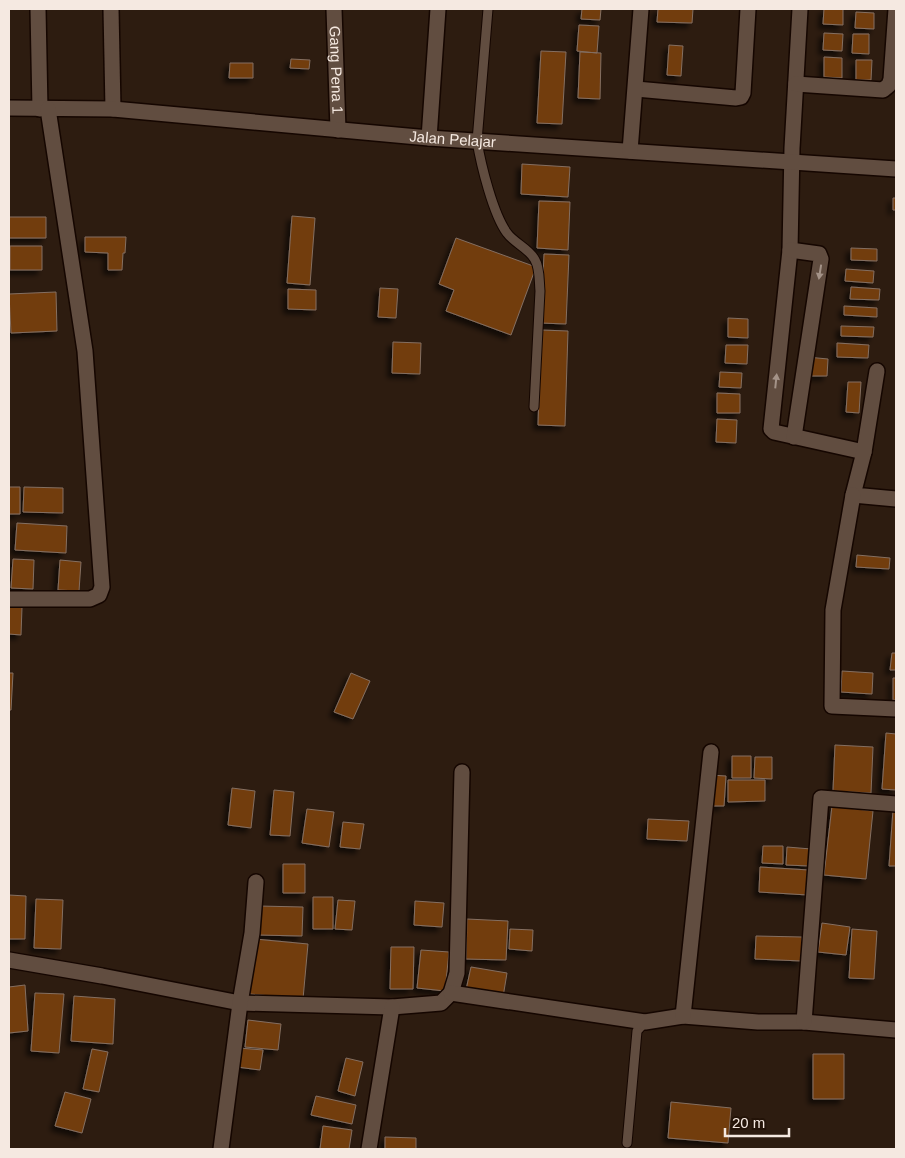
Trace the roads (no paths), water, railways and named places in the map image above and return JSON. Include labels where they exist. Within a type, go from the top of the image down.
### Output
[{"type":"street","points":[[9,599],[90,599],[99,595],[102,587],[85,351],[44,109],[38,9]]},
{"type":"street","points":[[111,9],[113,110]]},
{"type":"street","name":"Gang Pena 1","points":[[334,9],[338,130]]},
{"type":"street","points":[[429,138],[438,9]]},
{"type":"street","points":[[630,151],[641,9]]},
{"type":"street","points":[[636,89],[736,98],[741,96],[743,93],[748,9]]},
{"type":"street","points":[[800,9],[792,163],[790,250],[771,429],[774,432],[794,437],[864,452]]},
{"type":"street","points":[[796,84],[884,90],[889,85],[891,79],[896,9]]},
{"type":"street","name":"Jalan Pelajar","points":[[9,108],[113,110],[429,138],[896,169]]},
{"type":"street","points":[[790,250],[819,254],[822,259],[794,437]]},
{"type":"street","points":[[877,371],[864,452],[853,495],[833,610],[832,706],[896,709]]},
{"type":"street","points":[[853,495],[896,499]]},
{"type":"street","points":[[683,1016],[711,752]]},
{"type":"street","points":[[9,960],[240,1003],[392,1007],[440,1002],[451,993],[457,973],[462,772]]},
{"type":"street","points":[[804,1022],[820,798],[896,804]]},
{"type":"street","points":[[221,1149],[240,1003],[252,933],[256,882]]},
{"type":"street","points":[[451,993],[645,1022],[683,1016],[758,1022],[804,1022],[896,1030]]},
{"type":"street","points":[[369,1149],[392,1007]]},
{"type":"lane","points":[[488,9],[477,141],[479,155],[494,205],[507,234],[535,259],[540,290],[534,407]]},
{"type":"lane","points":[[627,1143],[637,1031],[645,1022]]}]
